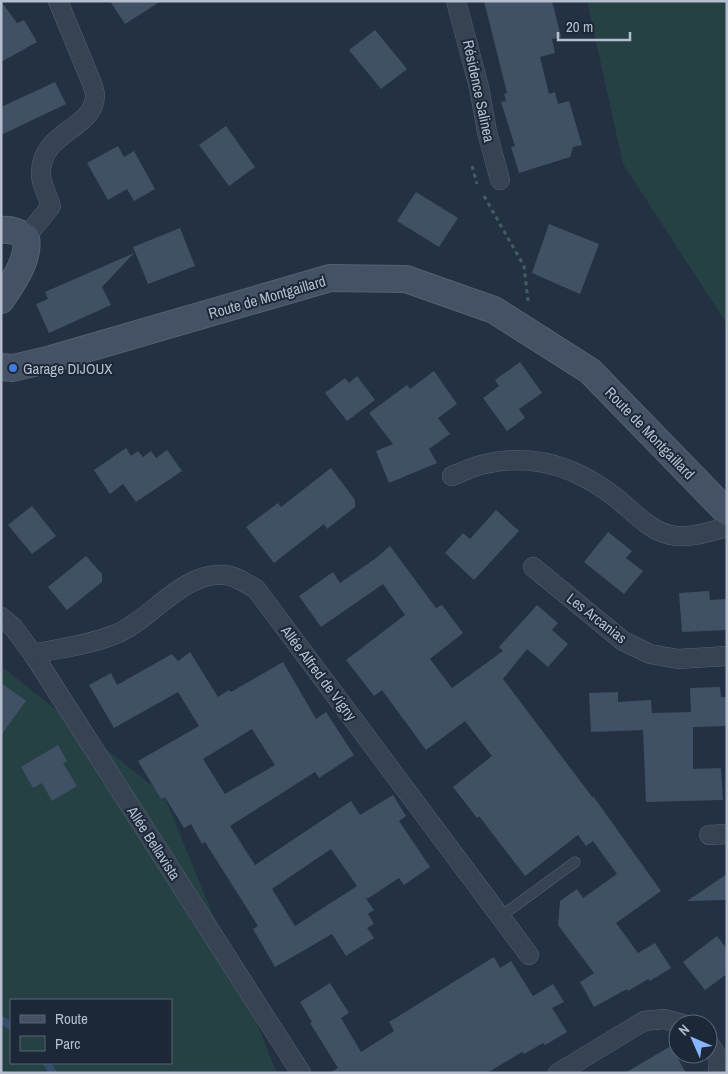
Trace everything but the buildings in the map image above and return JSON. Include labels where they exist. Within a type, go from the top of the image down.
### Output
[{"type":"street","points":[[1,300],[16,277],[23,261],[26,250],[26,237],[51,206],[40,174],[46,155],[51,145],[60,136],[86,118],[93,106],[95,95],[91,81],[58,1]]},
{"type":"street","name":"Résidence Salinea","points":[[456,1],[479,87],[487,132],[500,180]]},
{"type":"street","points":[[1,230],[10,229],[26,237]]},
{"type":"street","name":"Route de Montgaillard","points":[[1,367],[13,368],[52,359],[330,278],[406,278],[494,310],[590,371],[727,512]]},
{"type":"street","points":[[452,476],[484,464],[515,459],[542,461],[564,467],[589,479],[616,497],[649,524],[669,535],[694,536],[727,527]]},
{"type":"street","name":"Les Arcanias","points":[[533,567],[623,641],[650,654],[678,659],[727,656]]},
{"type":"street","name":"Allée Alfred de Vigny","points":[[33,654],[91,642],[116,634],[138,622],[196,580],[210,576],[226,575],[256,589],[529,955]]},
{"type":"street","name":"Allée Bellavista","points":[[1,617],[13,627],[33,654],[300,1073]]},
{"type":"street","points":[[558,1073],[644,1021],[668,1021]]},
{"type":"street","points":[[718,1057],[718,1073]]},
{"type":"lane","points":[[500,917],[575,862]]},
{"type":"green space","points":[[587,1],[727,1],[727,324],[623,164]]},
{"type":"green space","points":[[1,666],[164,795],[277,1073],[1,1073]]},
{"type":"waterway","points":[[1,1020],[10,1025]]},
{"type":"waterway","points":[[48,1064],[53,1073]]},
{"type":"place","name":"Garage DIJOUX","points":[[13,368]]}]
